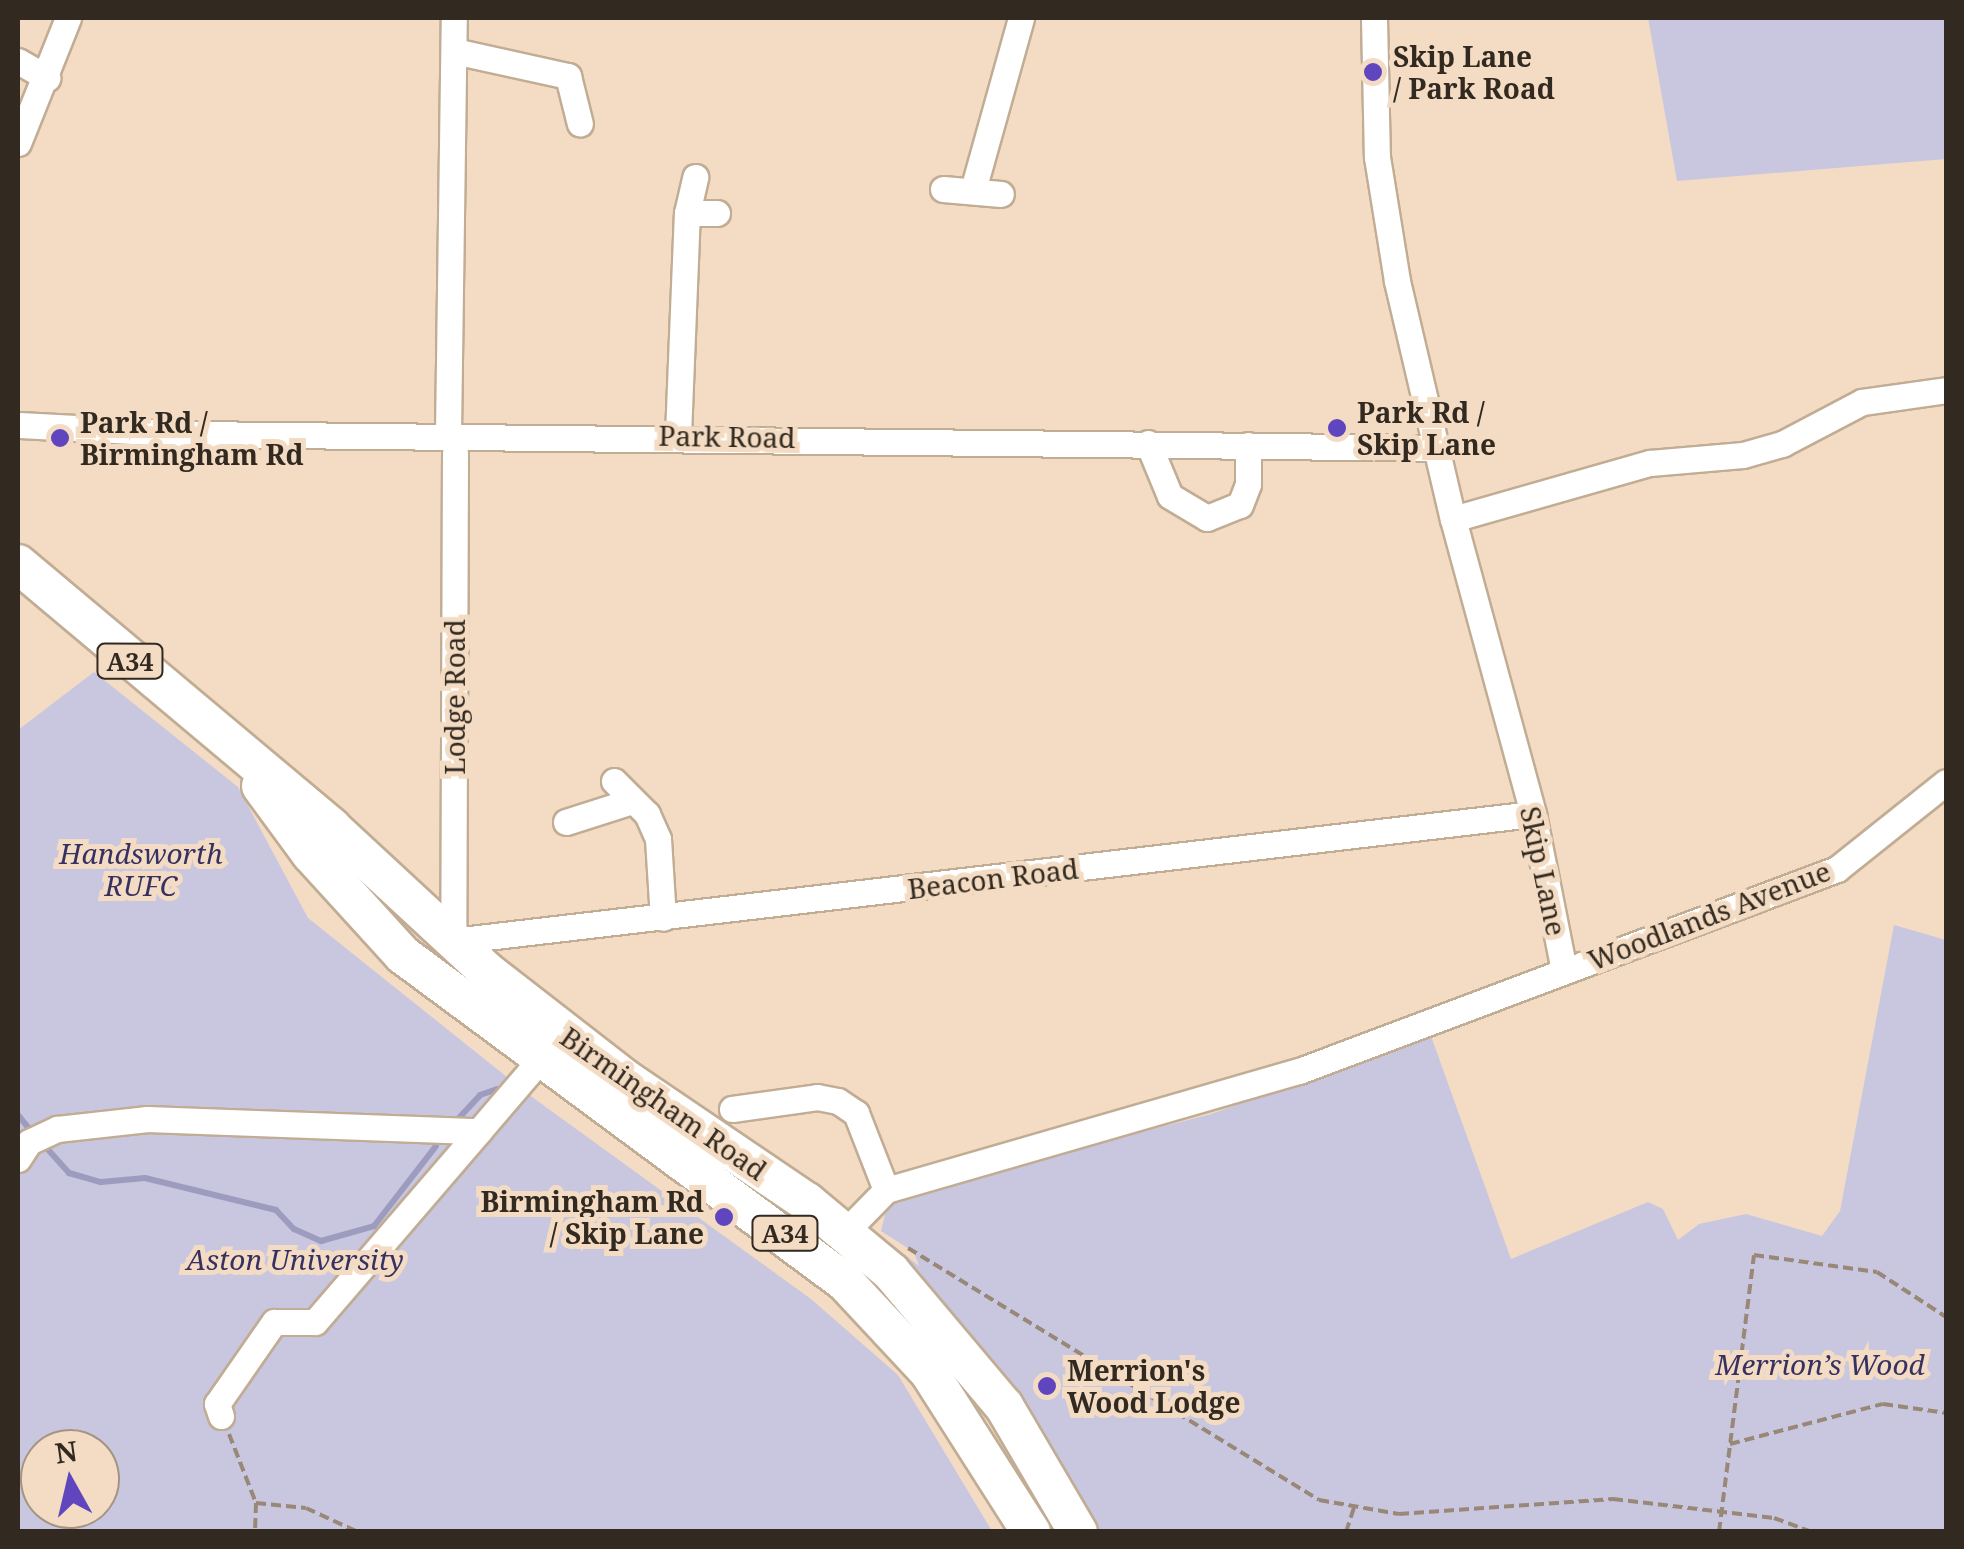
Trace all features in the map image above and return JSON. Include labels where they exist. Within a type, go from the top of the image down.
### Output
[{"type":"highway","name":"Birmingham Road","points":[[18,564],[243,758],[331,827],[490,974],[628,1081],[846,1231],[916,1299],[1004,1406],[1078,1532]]},
{"type":"highway","name":"Birmingham Road","points":[[243,758],[311,854],[396,949],[467,1008],[784,1232],[845,1282],[950,1400],[1031,1532]]},
{"type":"highway","points":[[396,949],[419,912]]},
{"type":"highway","points":[[467,1008],[490,974]]},
{"type":"street","points":[[18,143],[48,78],[68,18]]},
{"type":"street","name":"Lodge Road","points":[[453,941],[454,18]]},
{"type":"street","points":[[973,190],[1021,18]]},
{"type":"street","name":"Skip Lane","points":[[846,1231],[886,1190],[1299,1071],[1564,970],[1534,814],[1436,448],[1377,157],[1374,18]]},
{"type":"street","points":[[454,51],[568,76],[580,124]]},
{"type":"street","points":[[18,61],[48,78]]},
{"type":"street","points":[[678,435],[687,214],[694,177]]},
{"type":"street","points":[[942,189],[1000,194]]},
{"type":"street","points":[[687,214],[717,213]]},
{"type":"street","points":[[1453,519],[1650,463],[1743,455],[1782,444],[1862,402],[1946,390]]},
{"type":"street","name":"Park Road","points":[[18,424],[451,443],[678,435],[1436,448]]},
{"type":"street","points":[[1148,443],[1170,496],[1207,518],[1224,517],[1240,505],[1248,484],[1248,445]]},
{"type":"street","points":[[614,781],[648,814],[658,839],[663,918]]},
{"type":"street","name":"Woodlands Avenue","points":[[1564,970],[1836,869],[1946,782]]},
{"type":"street","points":[[565,821],[632,802]]},
{"type":"street","name":"Beacon Road","points":[[453,941],[1534,814]]},
{"type":"street","points":[[221,1416],[218,1404],[274,1322],[315,1322],[540,1061]]},
{"type":"street","points":[[732,1109],[817,1097],[838,1101],[856,1113],[886,1190]]},
{"type":"street","points":[[32,1144],[146,1119],[480,1131]]},
{"type":"path","points":[[898,1242],[1319,1500],[1399,1514],[1613,1499],[1774,1518],[1812,1532]]},
{"type":"path","points":[[1719,1532],[1754,1254],[1877,1272],[1946,1317]]},
{"type":"path","points":[[1730,1444],[1883,1404],[1946,1413]]},
{"type":"path","points":[[221,1416],[256,1503],[256,1532]]},
{"type":"path","points":[[256,1503],[306,1508],[358,1532]]},
{"type":"path","points":[[1346,1532],[1354,1506]]},
{"type":"green space","points":[[1648,18],[1946,18],[1946,159],[1677,181]]},
{"type":"green space","name":"Aston University","points":[[94,672],[238,787],[308,918],[532,1097],[811,1299],[898,1375],[992,1531],[18,1531],[18,730]]},
{"type":"green space","name":"Merrion’s Wood","points":[[1894,925],[1946,940],[1946,1531],[1098,1531],[1051,1455],[858,1217],[919,1266],[914,1252],[881,1231],[887,1206],[943,1184],[1211,1114],[1431,1036],[1511,1259],[1648,1202],[1663,1209],[1678,1240],[1699,1224],[1746,1214],[1822,1236],[1840,1211]]},
{"type":"waterway","points":[[457,1120],[480,1095],[497,1089]]},
{"type":"waterway","points":[[18,1115],[34,1135]]},
{"type":"waterway","points":[[43,1144],[69,1173],[101,1182],[145,1178],[276,1210],[294,1229],[321,1241],[374,1226],[436,1146]]},
{"type":"place","name":"Skip Lane / Park Road","points":[[1373,72]]},
{"type":"place","name":"Park Rd / Skip Lane","points":[[1337,428]]},
{"type":"place","name":"Park Rd / Birmingham Rd","points":[[60,438]]},
{"type":"place","name":"Birmingham Rd / Skip Lane","points":[[724,1217]]},
{"type":"place","name":"Merrion's Wood Lodge","points":[[1047,1386]]},
{"type":"park label","name":"Handsworth RUFC","points":[[141,869]]}]
